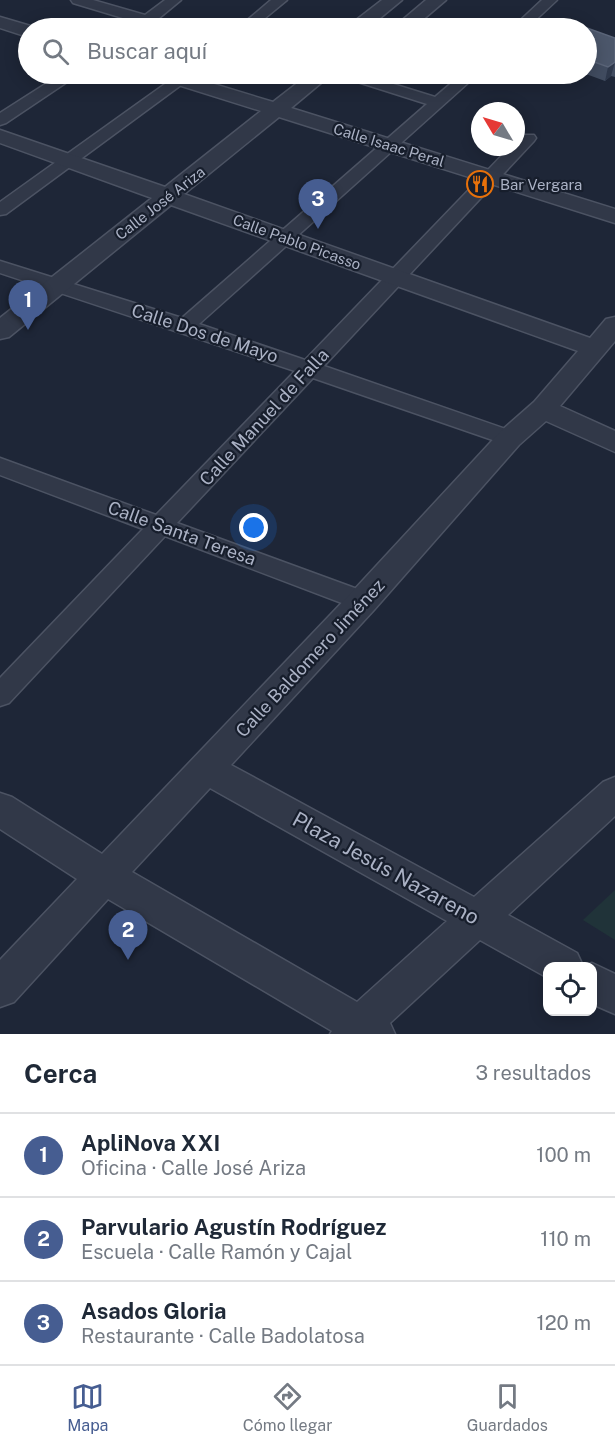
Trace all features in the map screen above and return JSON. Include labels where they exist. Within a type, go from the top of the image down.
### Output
[{"type":"street","points":[[78,0],[123,18]]},
{"type":"street","points":[[150,18],[174,0]]},
{"type":"street","points":[[258,18],[280,0]]},
{"type":"street","points":[[370,18],[393,0]]},
{"type":"street","points":[[414,18],[437,0]]},
{"type":"street","points":[[528,18],[541,3]]},
{"type":"street","points":[[0,22],[18,28]]},
{"type":"street","points":[[0,120],[56,84]]},
{"type":"street","points":[[0,210],[68,161],[166,84]]},
{"type":"street","name":"Calle Isaac Peral","points":[[203,84],[388,146],[615,216]]},
{"type":"street","name":"Calle José Ariza","points":[[0,331],[308,84]]},
{"type":"street","points":[[379,84],[436,102]]},
{"type":"street","points":[[185,326],[458,84]]},
{"type":"street","name":"Calle Pablo Picasso","points":[[0,136],[594,348]]},
{"type":"street","name":"Calle Manuel de Falla","points":[[0,695],[163,526],[528,138]]},
{"type":"street","name":"Calle Dos de Mayo","points":[[0,267],[185,326],[510,438]]},
{"type":"street","name":"Calle Baldomero Jiménez","points":[[0,988],[363,601],[510,438],[543,409],[615,326]]},
{"type":"street","points":[[543,409],[615,442]]},
{"type":"street","name":"Calle Santa Teresa","points":[[0,466],[363,601]]},
{"type":"street","name":"Plaza Jesús Nazareno","points":[[207,769],[557,962]]},
{"type":"street","points":[[0,808],[104,876],[362,1031],[477,918],[615,794]]},
{"type":"street","points":[[597,985],[615,995]]},
{"type":"shaded area","points":[[615,890],[615,940],[583,920]]},
{"type":"building","points":[[597,32],[615,38],[615,62],[608,67],[597,63]]},
{"type":"place","name":"Bar Vergara","points":[[480,184]]},
{"type":"place","name":"Asados Gloria","points":[[318,229]]},
{"type":"place","name":"ApliNova XXI","points":[[28,330]]},
{"type":"place","name":"Parvulario Agustín Rodríguez","points":[[128,960]]}]
